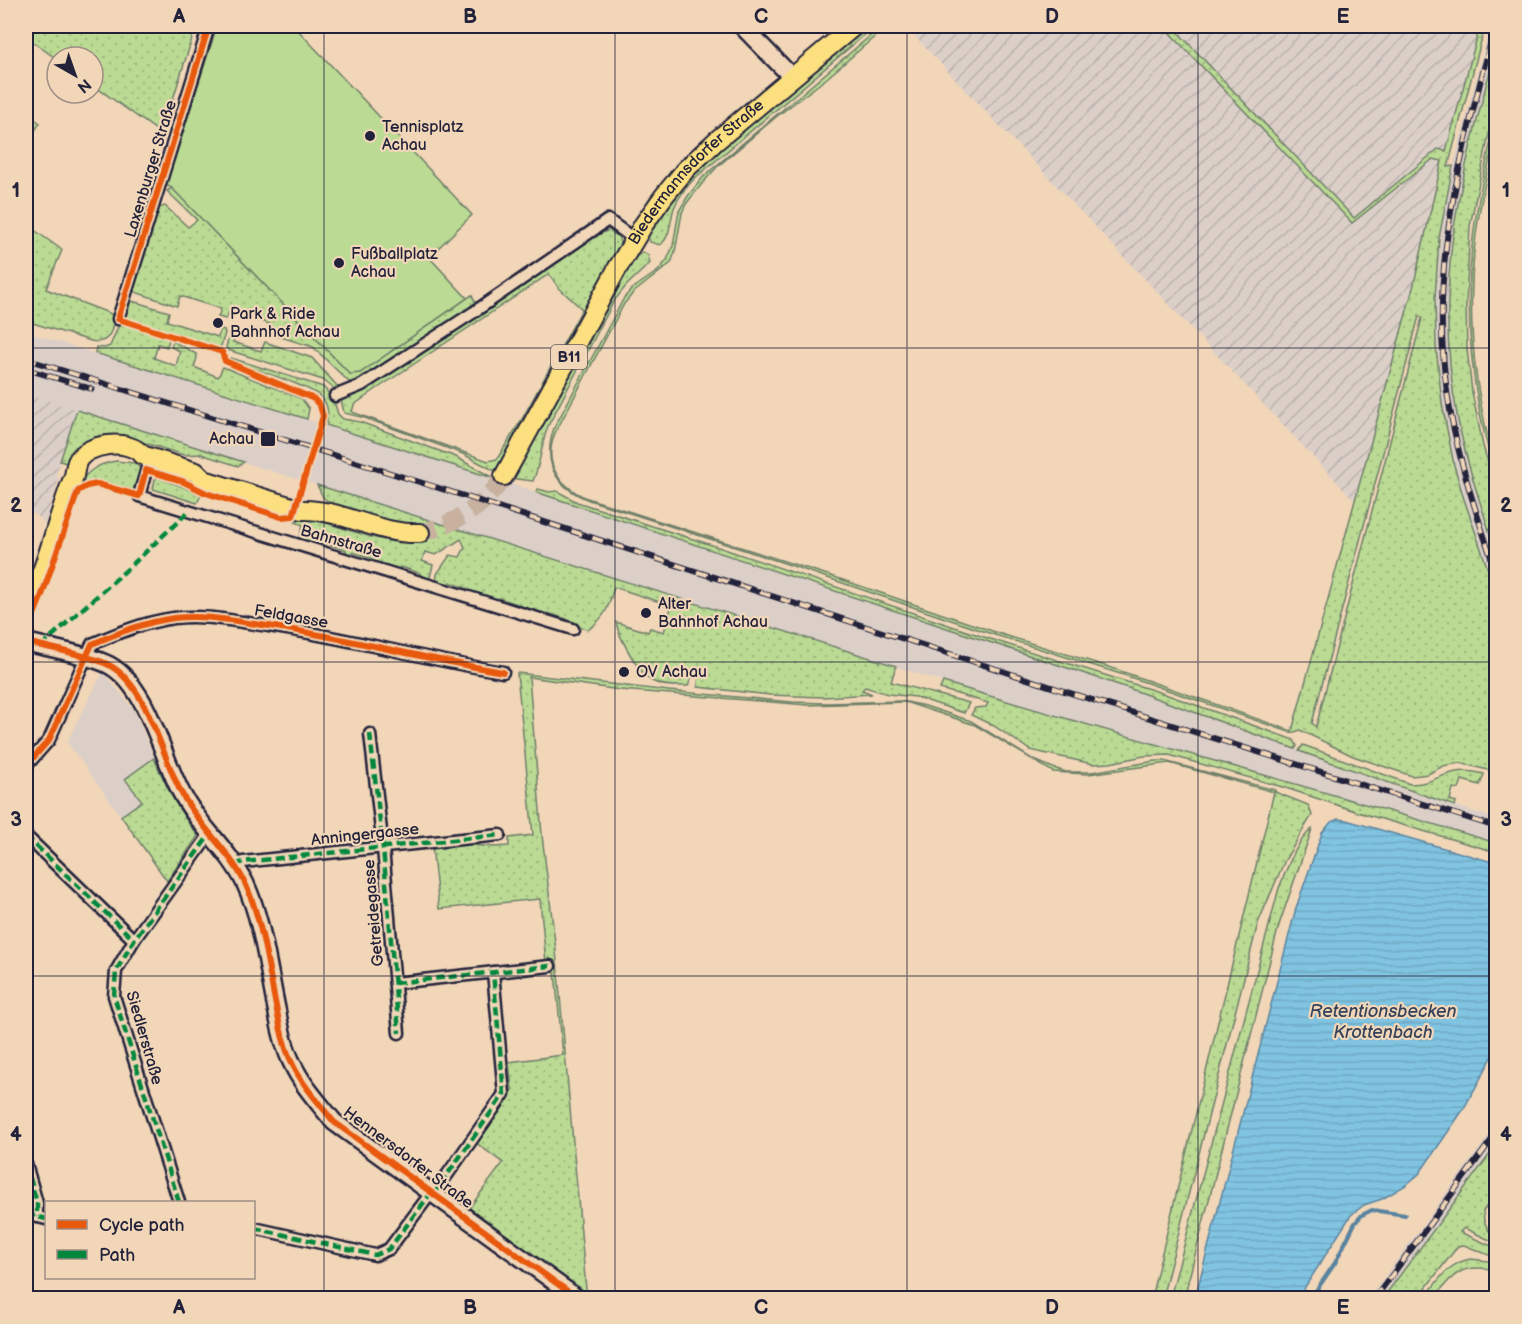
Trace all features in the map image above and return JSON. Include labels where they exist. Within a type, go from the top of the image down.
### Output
[{"type":"main road","name":"Biedermannsdorfer Straße","points":[[634,239],[664,196],[694,162],[732,126],[854,26]]},
{"type":"main road","name":"B11","points":[[504,476],[634,239]]},
{"type":"main road","points":[[26,606],[41,571],[74,475],[105,457],[146,456],[196,472],[204,480],[302,510],[318,510],[387,531],[420,532]]},
{"type":"street","name":"Laxenburger Straße","points":[[118,319],[209,26]]},
{"type":"street","points":[[742,26],[792,77]]},
{"type":"street","name":"Biedermannsdorfer Straße","points":[[336,396],[362,385],[608,220],[634,239]]},
{"type":"street","name":"Bahnstraße","points":[[146,456],[139,496],[573,629]]},
{"type":"street","name":"Feldgasse","points":[[86,658],[92,644],[139,626],[173,618],[203,617],[317,634],[502,672]]},
{"type":"street","name":"Hennersdorfer Straße","points":[[26,642],[109,665],[127,680],[146,709],[181,793],[245,883],[258,921],[282,1035],[291,1062],[308,1090],[334,1122],[577,1299]]},
{"type":"street","points":[[26,766],[49,740],[86,658]]},
{"type":"street","name":"Getreidegasse","points":[[370,734],[383,848],[399,1033]]},
{"type":"street","name":"Siedlerstraße","points":[[178,1201],[114,996],[116,971],[134,940],[210,834]]},
{"type":"street","points":[[26,836],[134,940]]},
{"type":"street","name":"Anningergasse","points":[[234,866],[243,862],[500,836]]},
{"type":"street","name":"Getreidegasse","points":[[395,983],[550,966]]},
{"type":"street","points":[[255,1228],[375,1255],[389,1249],[504,1094],[493,972]]},
{"type":"street","points":[[26,1164],[42,1218]]},
{"type":"street","points":[[26,1214],[42,1218]]},
{"type":"shaded area","points":[[905,26],[1485,26],[1449,162],[1442,161],[1413,288],[1355,501]]},
{"type":"shaded area","points":[[1490,26],[1496,26],[1496,48],[1457,207],[1448,313],[1450,355],[1458,419],[1474,485],[1496,552],[1496,593],[1454,465],[1442,404],[1435,321],[1436,270],[1446,195]]},
{"type":"shaded area","points":[[26,332],[476,472],[1128,688],[1407,790],[1496,819],[1496,843],[967,689],[26,394]]},
{"type":"shaded area","points":[[26,394],[77,410],[56,475],[59,478],[45,523],[26,507]]},
{"type":"shaded area","points":[[103,672],[134,710],[154,758],[125,779],[142,801],[121,816],[67,742]]},
{"type":"shaded area","points":[[1496,1126],[1496,1146],[1477,1173],[1383,1298],[1369,1298]]},
{"type":"green space","points":[[26,26],[196,26],[162,134],[105,94],[105,45],[45,45],[45,50],[26,37]]},
{"type":"green space","points":[[217,26],[294,26],[472,215],[429,257],[467,298],[360,373],[350,374],[172,188],[166,185]]},
{"type":"green space","points":[[864,26],[875,26],[694,179],[676,204],[664,242],[660,245],[650,242],[647,233],[692,172]]},
{"type":"green space","points":[[882,26],[887,26],[717,167],[686,204],[671,263],[633,293],[624,304],[555,433],[551,454],[552,463],[560,479],[566,485],[584,497],[834,577],[1004,635],[1112,668],[1292,731],[1413,288],[1442,161],[1433,159],[1352,223],[1163,26],[1172,26],[1354,218],[1438,149],[1446,151],[1480,26],[1485,26],[1448,167],[1453,166],[1439,238],[1435,298],[1436,346],[1442,404],[1454,465],[1496,593],[1496,772],[1460,763],[1443,766],[1428,774],[1412,776],[1353,756],[1300,730],[1292,733],[1124,675],[992,634],[577,495],[560,481],[554,473],[551,463],[550,453],[554,428],[624,298],[632,289],[658,271],[667,260],[673,246],[679,211],[704,176]],"holes":[[[1419,316],[1422,318],[1316,727],[1312,723]]]},
{"type":"green space","points":[[1496,48],[1496,100],[1470,226],[1466,306],[1467,349],[1472,392],[1483,446],[1496,489],[1496,552],[1470,470],[1458,420],[1450,363],[1448,304],[1456,217],[1469,154]]},
{"type":"green space","points":[[26,113],[40,123],[26,144]]},
{"type":"green space","points":[[1496,117],[1496,131],[1484,187],[1472,271],[1472,328],[1478,385],[1496,476],[1480,416],[1475,385],[1469,292],[1476,216]]},
{"type":"green space","points":[[172,188],[350,374],[360,373],[472,295],[476,304],[357,382],[349,382],[313,347],[268,333],[270,324],[229,312],[226,319],[218,317],[221,309],[180,296],[177,306],[135,292],[158,208],[165,206],[188,227],[197,220],[167,191]]},
{"type":"green space","points":[[26,224],[62,250],[46,289],[114,315],[113,326],[106,339],[91,341],[26,321]]},
{"type":"green space","points":[[609,230],[619,238],[621,247],[495,471],[463,454],[365,418],[344,413],[341,399],[349,394],[363,391],[587,240]],"holes":[[[549,274],[559,288],[582,309],[522,419],[497,459],[488,461],[352,412],[354,405],[375,390]]]},
{"type":"green space","points":[[643,252],[648,255],[650,263],[614,301],[548,426],[533,481],[509,478],[516,475],[627,262]]},
{"type":"green space","points":[[132,301],[169,312],[167,321],[218,337],[221,329],[224,330],[221,346],[126,319],[123,315],[128,303]]},
{"type":"green space","points":[[122,324],[169,339],[167,347],[158,344],[154,358],[176,366],[180,351],[171,347],[173,341],[196,354],[194,367],[218,377],[223,367],[302,399],[309,409],[307,419],[95,353],[96,347],[110,346],[118,327]]},
{"type":"green space","points":[[236,333],[233,342],[261,351],[265,342],[312,358],[340,389],[336,390],[323,380],[228,350],[226,347],[230,334]]},
{"type":"green space","points":[[231,358],[323,387],[333,398],[338,414],[343,419],[360,422],[456,457],[493,478],[326,425],[327,407],[316,393],[230,360]]},
{"type":"green space","points":[[77,410],[244,462],[238,466],[201,454],[184,455],[129,438],[69,458],[66,463],[60,461]]},
{"type":"green space","points":[[116,461],[134,463],[140,468],[133,490],[95,480],[74,490],[92,470]]},
{"type":"green space","points":[[158,478],[201,495],[197,503],[153,489],[155,479]]},
{"type":"green space","points":[[317,485],[896,666],[891,682],[969,703],[964,713],[916,697],[888,694],[865,687],[862,690],[872,694],[823,697],[770,695],[698,687],[699,667],[696,667],[688,686],[658,684],[648,678],[637,665],[616,622],[648,632],[650,628],[664,632],[671,608],[660,602],[614,587],[606,612],[588,630],[568,623],[567,619],[548,613],[547,616],[499,598],[496,601],[470,593],[469,589],[450,582],[447,586],[436,582],[437,574],[450,555],[460,557],[465,547],[461,539],[436,555],[425,552],[422,561],[433,565],[430,577],[427,579],[421,578],[420,573],[401,567],[398,571],[371,562],[371,558],[352,552],[349,556],[346,550],[327,544],[324,548],[299,541],[303,525],[295,522],[305,516],[379,539],[408,543],[418,541],[417,525],[388,521],[331,504],[323,497]]},
{"type":"green space","points":[[538,489],[549,492],[557,491],[577,502],[987,638],[1162,693],[1294,740],[1297,746],[1295,749],[1128,688],[536,492]]},
{"type":"green space","points":[[517,673],[669,691],[792,702],[902,701],[971,721],[1032,759],[1066,772],[1092,772],[1164,761],[1275,790],[1275,792],[1308,805],[1312,815],[1285,860],[1258,923],[1162,1298],[1151,1298],[1274,792],[1169,763],[1088,774],[1053,772],[975,725],[905,702],[808,705],[620,690],[529,677],[586,1289],[599,1298],[589,1298],[467,1211],[503,1163],[475,1142],[512,1090],[509,1062],[563,1055],[554,962],[546,963],[540,899],[439,909],[432,847],[458,844],[509,846],[509,838],[533,835]]},
{"type":"green space","points":[[943,682],[1496,843],[1496,852],[1169,755],[1144,756],[1093,764],[1030,750],[994,726],[971,715],[975,708],[986,707],[988,703],[940,689]]},
{"type":"green space","points":[[1303,745],[1410,784],[1461,771],[1484,774],[1480,785],[1462,780],[1459,789],[1453,788],[1450,800],[1456,802],[1455,806],[1299,751]]},
{"type":"green space","points":[[154,758],[173,799],[198,836],[167,881],[121,816],[142,801],[125,779]]},
{"type":"green space","points":[[1312,829],[1279,925],[1184,1298],[1170,1298],[1279,888],[1296,849]]},
{"type":"green space","points":[[1496,1146],[1496,1193],[1483,1211],[1484,1221],[1489,1231],[1493,1227],[1491,1218],[1496,1203],[1496,1243],[1464,1228],[1460,1232],[1496,1248],[1496,1258],[1464,1245],[1458,1246],[1418,1298],[1383,1298]]},
{"type":"green space","points":[[1471,1259],[1496,1262],[1496,1270],[1467,1269],[1454,1276],[1434,1298],[1425,1298],[1450,1268]]},
{"type":"water","name":"Retentionsbecken Krottenbach","points":[[1338,819],[1496,863],[1496,1050],[1463,1110],[1419,1174],[1406,1185],[1382,1199],[1364,1205],[1351,1215],[1298,1298],[1195,1298],[1296,908],[1322,833],[1331,822]]},
{"type":"waterway","points":[[1311,1298],[1335,1263],[1355,1223],[1362,1215],[1372,1210],[1405,1215]]},
{"type":"tunnel","points":[[420,533],[445,525],[468,513],[488,497],[504,476]]},
{"type":"railway","points":[[1495,26],[1470,122],[1450,215],[1444,262],[1442,310],[1443,359],[1454,431],[1470,492],[1496,572]]},
{"type":"railway","points":[[26,359],[461,495],[1064,691],[1496,827]]},
{"type":"railway","points":[[26,369],[92,389]]},
{"type":"railway","points":[[1375,1298],[1496,1134]]},
{"type":"marked path","points":[[41,646],[189,511]]},
{"type":"marked path","points":[[370,734],[383,848],[399,1033]]},
{"type":"marked path","points":[[179,1201],[114,996],[116,971],[134,940],[210,834]]},
{"type":"marked path","points":[[234,865],[243,862],[500,835]]},
{"type":"marked path","points":[[26,836],[134,940]]},
{"type":"marked path","points":[[395,983],[550,966]]},
{"type":"marked path","points":[[433,1195],[504,1094],[493,972]]},
{"type":"marked path","points":[[26,1164],[37,1203],[37,1217]]},
{"type":"marked path","points":[[255,1228],[375,1255],[389,1249],[431,1193]]},
{"type":"marked path","points":[[26,1214],[45,1219]]},
{"type":"cycle path","points":[[26,634],[78,491],[87,486],[97,484],[139,496],[146,470],[182,481],[206,493],[281,517],[293,516],[323,416],[320,406],[314,399],[225,361],[222,352],[118,319],[209,26]]},
{"type":"cycle path","points":[[26,766],[49,740],[92,644],[132,628],[163,620],[198,617],[269,626],[503,672]]},
{"type":"cycle path","points":[[26,642],[101,661],[123,675],[134,689],[153,724],[182,794],[231,860],[245,883],[261,930],[279,1024],[287,1051],[301,1079],[334,1122],[577,1298]]},
{"type":"place","name":"Tennisplatz Achau","points":[[370,136]]},
{"type":"place","name":"Fußballplatz Achau","points":[[339,263]]},
{"type":"place","name":"Park & Ride Bahnhof Achau","points":[[218,323]]},
{"type":"place","name":"Achau","points":[[268,439]]},
{"type":"place","name":"Alter Bahnhof Achau","points":[[646,613]]},
{"type":"place","name":"OV Achau","points":[[624,672]]}]
